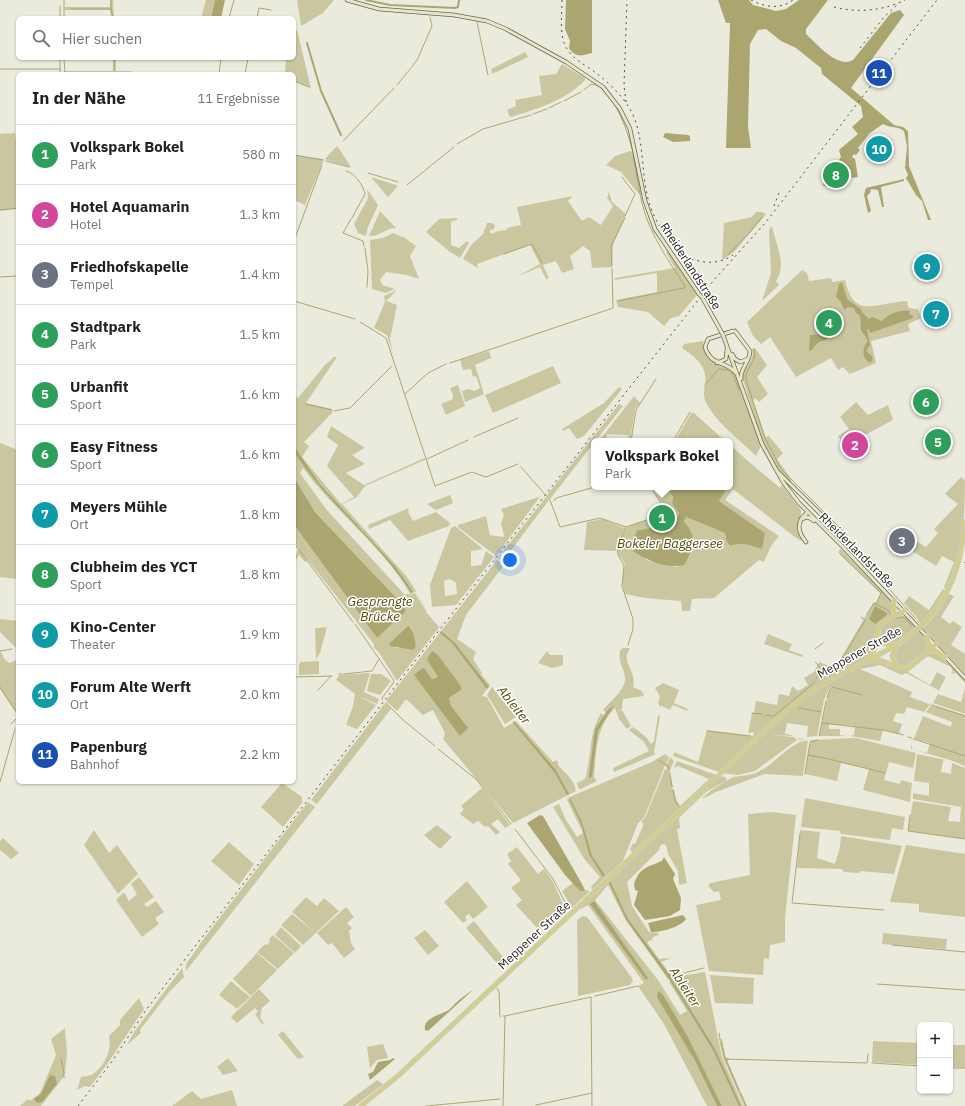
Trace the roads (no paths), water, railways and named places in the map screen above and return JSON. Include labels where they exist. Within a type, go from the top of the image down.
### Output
[{"type":"main road","name":"Rheiderlandstraße","points":[[347,0],[379,9],[454,15],[487,21],[534,44],[600,85],[617,105],[630,129],[634,141],[645,201],[655,229],[702,297],[723,334],[740,379],[757,432],[782,482],[824,530],[843,547],[917,626]]},
{"type":"main road","points":[[740,379],[731,368],[716,363],[706,352],[705,343],[710,338],[734,330],[750,349],[750,357],[741,372],[742,385]]},
{"type":"main road","points":[[716,363],[722,362],[727,358],[726,344]]},
{"type":"main road","points":[[730,352],[740,362],[750,357]]},
{"type":"main road","points":[[773,466],[789,484],[848,541]]},
{"type":"main road","points":[[799,503],[802,518]]},
{"type":"main road","points":[[806,542],[799,532],[799,524],[808,512]]},
{"type":"main road","points":[[802,518],[810,518],[824,530]]},
{"type":"main road","name":"Meppener Straße","points":[[361,1106],[399,1075],[719,774],[805,696],[829,680],[897,644],[924,623],[948,591],[961,555],[965,522]]},
{"type":"main road","points":[[894,600],[894,616]]},
{"type":"main road","points":[[868,660],[875,650],[878,632],[882,624],[903,610]]},
{"type":"main road","points":[[921,630],[965,678]]},
{"type":"main road","points":[[878,632],[880,640],[884,644],[897,644],[892,656],[893,661],[898,667]]},
{"type":"main road","points":[[927,636],[929,652]]},
{"type":"main road","points":[[868,660],[881,660],[898,667],[908,668],[935,646]]},
{"type":"main road","points":[[929,652],[936,651],[945,656]]},
{"type":"water","points":[[215,0],[225,0],[221,16],[211,16]]},
{"type":"water","points":[[566,0],[592,0],[592,53],[577,55],[574,54],[569,48],[570,41],[565,29]]},
{"type":"water","points":[[718,0],[749,0],[753,5],[776,11],[786,9],[799,0],[828,0],[806,29],[806,34],[828,54],[841,61],[847,62],[853,60],[891,13],[900,10],[904,15],[851,88],[894,125],[903,127],[908,131],[909,166],[931,220],[928,220],[922,201],[916,195],[906,178],[908,175],[905,168],[907,146],[904,131],[899,128],[883,124],[870,133],[858,148],[860,150],[852,157],[855,159],[858,177],[852,178],[851,170],[845,166],[827,187],[823,185],[824,180],[841,157],[839,150],[858,134],[852,127],[863,117],[861,106],[822,74],[821,68],[796,48],[781,41],[766,29],[758,30],[750,44],[748,127],[751,148],[726,148],[730,23],[726,23]]},
{"type":"water","points":[[665,133],[688,135],[690,136],[690,141],[673,142],[663,137]]},
{"type":"water","points":[[904,179],[904,181],[881,187],[884,207],[882,207],[878,190],[871,189],[867,196],[871,211],[868,213],[864,195],[866,188]]},
{"type":"water","points":[[842,282],[847,299],[861,309],[869,319],[872,317],[882,321],[898,311],[910,311],[909,314],[913,316],[913,318],[870,333],[869,329],[867,329],[870,345],[866,351],[873,357],[871,363],[865,359],[864,356],[865,346],[868,341],[861,330],[860,316],[856,313],[854,308],[848,307],[844,310],[841,302],[836,297],[839,284]]},
{"type":"water","points":[[827,311],[830,312],[832,319],[832,334],[827,339],[819,342],[812,350],[809,351],[810,335],[827,334],[828,331],[825,325],[817,320],[818,316]]},
{"type":"water","points":[[296,449],[320,484],[395,566],[413,592],[411,593],[384,557],[307,471],[296,455]]},
{"type":"water","name":"Gesprengte Brücke","points":[[296,480],[315,512],[403,605],[406,611],[377,638],[296,528]]},
{"type":"water","name":"Bokeler Baggersee","points":[[672,490],[726,490],[719,501],[765,533],[762,549],[743,544],[730,546],[726,540],[725,533],[686,517],[684,522],[691,533],[693,543],[690,554],[684,565],[664,565],[645,558],[633,551],[633,538],[638,530],[652,528],[669,516],[677,519],[679,513],[672,503],[673,497],[670,492]]},
{"type":"water","points":[[875,606],[887,613],[887,615],[875,624],[869,619]]},
{"type":"water","points":[[408,626],[413,632],[416,646],[413,650],[391,646],[389,644]]},
{"type":"water","points":[[441,631],[455,643],[489,687],[487,689],[452,643],[440,633]]},
{"type":"water","points":[[432,651],[437,654],[461,686],[461,690],[449,698],[451,706],[468,728],[460,736],[414,675],[422,668],[425,669],[432,679],[438,677],[427,659]]},
{"type":"water","points":[[614,705],[598,731],[592,776],[590,779],[589,776],[595,729],[608,710]]},
{"type":"water","points":[[514,721],[555,769],[569,794],[567,795],[555,773],[515,725],[513,722]]},
{"type":"water","points":[[570,798],[582,822],[592,856],[605,875],[603,877],[589,854],[581,824],[569,799]]},
{"type":"water","points":[[540,815],[543,816],[585,890],[580,891],[565,875],[527,823]]},
{"type":"water","points":[[664,857],[675,874],[673,879],[681,898],[680,910],[670,916],[645,920],[634,905],[638,891],[635,890],[634,884],[636,878],[645,868],[662,861]]},
{"type":"water","points":[[610,881],[628,919],[669,974],[673,976],[671,978],[715,1049],[741,1106],[739,1106],[713,1050],[671,982],[627,921],[609,883]]},
{"type":"water","points":[[594,901],[648,978],[646,980],[590,904]]},
{"type":"water","points":[[683,915],[686,919],[680,925],[651,932],[648,923]]},
{"type":"water","points":[[474,989],[428,1031],[425,1030],[425,1026],[430,1019],[450,1009],[461,998]]},
{"type":"water","points":[[658,991],[663,995],[688,1037],[722,1106],[717,1106],[695,1061],[657,997]]},
{"type":"water","points":[[393,1058],[395,1059],[370,1080],[368,1074],[373,1072],[378,1062]]},
{"type":"water","points":[[50,1075],[55,1076],[57,1084],[42,1102],[37,1103],[34,1099],[41,1094]]},
{"type":"waterway","points":[[64,0],[64,16]]},
{"type":"waterway","points":[[111,0],[111,9]]},
{"type":"waterway","points":[[230,16],[234,0]]},
{"type":"waterway","points":[[366,0],[390,5],[455,8],[458,7],[459,0]]},
{"type":"waterway","points":[[60,6],[60,16]]},
{"type":"waterway","points":[[257,16],[259,8],[271,10]]},
{"type":"waterway","points":[[71,9],[111,9],[113,16]]},
{"type":"waterway","points":[[412,67],[418,58],[432,26],[430,17]]},
{"type":"waterway","points":[[477,22],[488,75]]},
{"type":"waterway","points":[[307,43],[321,91],[341,135]]},
{"type":"waterway","points":[[60,60],[60,72]]},
{"type":"waterway","points":[[64,60],[65,72]]},
{"type":"waterway","points":[[114,60],[114,70]]},
{"type":"waterway","points":[[219,72],[221,60]]},
{"type":"waterway","points":[[245,72],[248,60]]},
{"type":"waterway","points":[[397,85],[411,68]]},
{"type":"waterway","points":[[0,69],[60,69]]},
{"type":"waterway","points":[[296,82],[309,87]]},
{"type":"waterway","points":[[584,90],[591,84],[599,86],[606,92],[618,110],[632,149]]},
{"type":"waterway","points":[[343,141],[394,88]]},
{"type":"waterway","points":[[564,101],[581,92]]},
{"type":"waterway","points":[[549,108],[561,102]]},
{"type":"waterway","points":[[533,114],[547,109]]},
{"type":"waterway","points":[[457,144],[483,129],[531,115]]},
{"type":"waterway","points":[[326,159],[337,147]]},
{"type":"waterway","points":[[407,185],[454,147]]},
{"type":"waterway","points":[[618,301],[684,288],[685,286],[654,236],[649,225],[641,197],[633,154]]},
{"type":"waterway","points":[[296,155],[323,160]]},
{"type":"waterway","points":[[326,161],[349,167]]},
{"type":"waterway","points":[[296,236],[322,165]]},
{"type":"waterway","points":[[346,171],[358,180],[365,194],[352,218]]},
{"type":"waterway","points":[[368,173],[398,182]]},
{"type":"waterway","points":[[622,177],[635,194],[625,216]]},
{"type":"waterway","points":[[0,210],[16,208]]},
{"type":"waterway","points":[[728,255],[762,217]]},
{"type":"waterway","points":[[612,266],[611,246],[625,218]]},
{"type":"waterway","points":[[351,219],[343,233],[363,241],[364,246]]},
{"type":"waterway","points":[[504,254],[532,244],[542,263]]},
{"type":"waterway","points":[[365,248],[368,271],[367,287]]},
{"type":"waterway","points":[[450,363],[613,308],[612,269]]},
{"type":"waterway","points":[[0,277],[16,276]]},
{"type":"waterway","points":[[296,302],[355,319]]},
{"type":"waterway","points":[[360,322],[386,338],[435,486],[472,472],[486,477],[518,464]]},
{"type":"waterway","points":[[754,349],[754,358],[747,372],[746,380],[765,438],[781,469],[847,535]]},
{"type":"waterway","points":[[405,394],[428,373],[446,364]]},
{"type":"waterway","points":[[334,411],[350,408],[392,366]]},
{"type":"waterway","points":[[705,385],[719,369],[728,370],[733,374],[739,390]]},
{"type":"waterway","points":[[631,438],[636,410],[656,379]]},
{"type":"waterway","points":[[306,404],[332,410]]},
{"type":"waterway","points":[[675,438],[690,412]]},
{"type":"waterway","points":[[474,437],[518,418]]},
{"type":"waterway","points":[[427,459],[468,440]]},
{"type":"waterway","points":[[521,467],[550,500],[560,527],[600,518],[626,527],[617,547],[618,555],[624,565],[622,586],[633,619],[633,629],[628,645]]},
{"type":"waterway","points":[[554,501],[556,498],[591,488]]},
{"type":"waterway","points":[[626,527],[661,514],[662,505],[653,490]]},
{"type":"waterway","points":[[849,544],[916,619]]},
{"type":"waterway","points":[[296,546],[353,622]]},
{"type":"waterway","points":[[840,554],[881,593],[876,604]]},
{"type":"waterway","points":[[867,614],[874,603],[889,611],[891,615]]},
{"type":"waterway","points":[[894,619],[903,617],[912,626]]},
{"type":"waterway","points":[[830,669],[832,667],[836,669],[866,619]]},
{"type":"waterway","points":[[355,624],[393,679],[394,682],[382,700]]},
{"type":"waterway","points":[[815,649],[823,643]]},
{"type":"waterway","points":[[0,651],[12,649]]},
{"type":"waterway","points":[[344,674],[372,671],[379,659]]},
{"type":"waterway","points":[[815,662],[820,667]]},
{"type":"waterway","points":[[318,690],[331,676]]},
{"type":"waterway","points":[[296,677],[332,676]]},
{"type":"waterway","points":[[766,715],[774,716],[815,682]]},
{"type":"waterway","points":[[0,687],[16,711]]},
{"type":"waterway","points":[[832,687],[862,695]]},
{"type":"waterway","points":[[827,698],[830,689]]},
{"type":"waterway","points":[[822,721],[826,701]]},
{"type":"waterway","points":[[386,703],[403,720],[435,746]]},
{"type":"waterway","points":[[932,705],[965,716]]},
{"type":"waterway","points":[[799,708],[821,712]]},
{"type":"waterway","points":[[752,713],[762,714]]},
{"type":"waterway","points":[[11,724],[16,719]]},
{"type":"waterway","points":[[819,736],[822,722]]},
{"type":"waterway","points":[[822,723],[883,730],[904,735]]},
{"type":"waterway","points":[[0,782],[15,729]]},
{"type":"waterway","points":[[707,731],[750,736]]},
{"type":"waterway","points":[[908,737],[912,738]]},
{"type":"waterway","points":[[914,739],[965,756]]},
{"type":"waterway","points":[[805,774],[810,742],[818,740]]},
{"type":"waterway","points":[[438,749],[476,779],[511,824]]},
{"type":"waterway","points":[[808,755],[885,773]]},
{"type":"waterway","points":[[658,760],[668,766],[669,769]]},
{"type":"waterway","points":[[670,775],[672,787]]},
{"type":"waterway","points":[[673,790],[675,801],[679,807]]},
{"type":"waterway","points":[[910,815],[908,831],[965,839]]},
{"type":"waterway","points":[[515,829],[553,879],[566,904]]},
{"type":"waterway","points":[[800,834],[792,903],[884,910]]},
{"type":"waterway","points":[[892,945],[965,952]]},
{"type":"waterway","name":"Ableiter","points":[[672,976],[704,968]]},
{"type":"waterway","points":[[877,984],[965,990]]},
{"type":"waterway","points":[[595,996],[638,986]]},
{"type":"waterway","points":[[497,988],[499,992],[500,1017]]},
{"type":"waterway","points":[[505,1016],[591,997],[592,1106]]},
{"type":"waterway","points":[[503,1016],[505,1016],[503,1106]]},
{"type":"waterway","points":[[719,1033],[720,1039]]},
{"type":"waterway","points":[[721,1042],[724,1055],[739,1091]]},
{"type":"waterway","points":[[725,1059],[867,1063],[868,1054]]},
{"type":"waterway","points":[[61,1059],[64,1073],[63,1077]]},
{"type":"waterway","points":[[872,1063],[917,1066]]},
{"type":"waterway","points":[[953,1068],[965,1068]]},
{"type":"waterway","points":[[536,1105],[592,1093]]},
{"type":"waterway","points":[[741,1094],[746,1106]]},
{"type":"waterway","points":[[426,1106],[500,1099]]},
{"type":"railway","points":[[562,0],[562,34],[568,50],[576,59],[611,85],[631,111],[640,141],[648,200],[660,228],[676,249],[690,259],[715,262],[724,260],[733,255]]},
{"type":"railway","points":[[626,102],[624,86],[627,0]]},
{"type":"railway","points":[[751,0],[767,6],[783,5],[793,0]]},
{"type":"railway","points":[[834,7],[852,10],[870,10],[888,7],[905,0]]},
{"type":"railway","points":[[78,1106],[111,1063],[146,1010],[408,670],[714,280],[766,222],[937,0]]},
{"type":"railway","points":[[860,48],[884,17],[898,4]]},
{"type":"railway","points":[[774,206],[780,190]]},
{"type":"place","name":"Papenburg","points":[[879,73]]},
{"type":"place","name":"Forum Alte Werft","points":[[879,149]]},
{"type":"place","name":"Clubheim des YCT","points":[[836,175]]},
{"type":"place","name":"Kino-Center","points":[[927,267]]},
{"type":"place","name":"Meyers Mühle","points":[[936,314]]},
{"type":"place","name":"Stadtpark","points":[[829,323]]},
{"type":"place","name":"Easy Fitness","points":[[926,402]]},
{"type":"place","name":"Urbanfit","points":[[938,442]]},
{"type":"place","name":"Hotel Aquamarin","points":[[855,445]]},
{"type":"place","name":"Volkspark Bokel","points":[[662,518]]},
{"type":"place","name":"Friedhofskapelle","points":[[902,541]]}]
